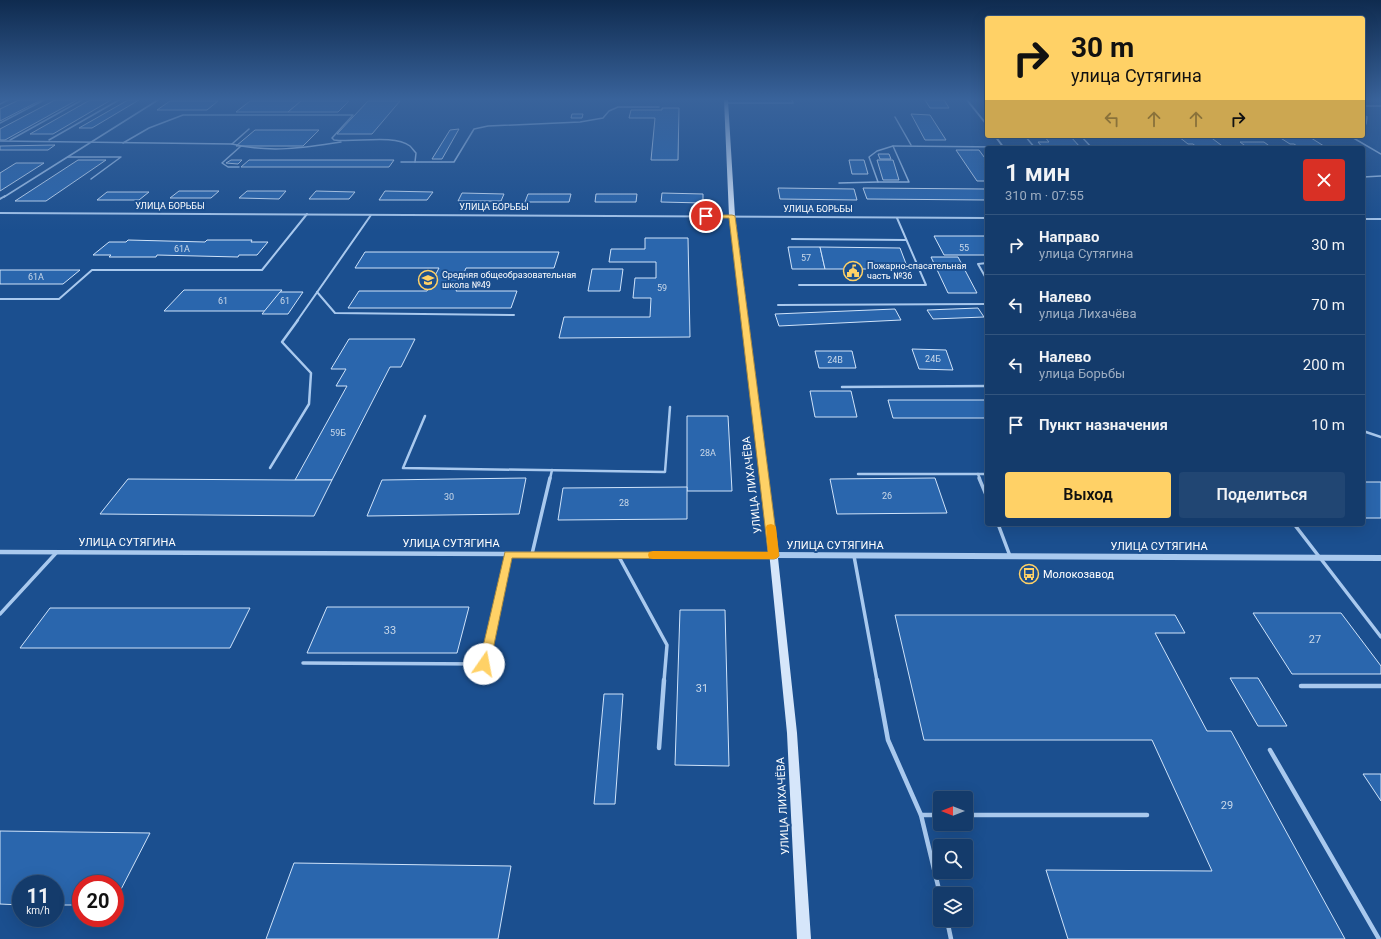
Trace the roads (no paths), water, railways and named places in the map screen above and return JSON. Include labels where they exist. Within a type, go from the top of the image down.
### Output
[{"type":"main road","name":"УЛИЦА ЛИХАЧЁВА","points":[[728,144],[732,216],[774,556],[792,733],[804,939]]},
{"type":"street","name":"УЛИЦА БОРЬБЫ","points":[[0,213],[985,218]]},
{"type":"street","points":[[1365,219],[1381,219]]},
{"type":"street","name":"УЛИЦА СУТЯГИНА","points":[[0,552],[1381,558]]},
{"type":"lane","points":[[0,199],[88,144]]},
{"type":"lane","points":[[212,144],[232,144],[269,148],[309,148],[333,144]]},
{"type":"lane","points":[[403,144],[409,146],[416,153],[415,162]]},
{"type":"lane","points":[[401,162],[454,162],[465,144]]},
{"type":"lane","points":[[1363,144],[1381,154]]},
{"type":"lane","points":[[878,182],[869,157],[877,151],[893,146],[911,145],[985,147]]},
{"type":"lane","points":[[239,167],[228,167],[222,163],[241,146]]},
{"type":"lane","points":[[838,183],[908,182],[893,146]]},
{"type":"lane","points":[[66,157],[121,157],[91,179]]},
{"type":"lane","points":[[1365,177],[1381,176]]},
{"type":"lane","points":[[0,298],[59,298],[92,270],[262,270],[307,214]]},
{"type":"lane","points":[[270,468],[309,404],[311,373],[282,342],[371,215]]},
{"type":"lane","points":[[799,285],[926,285],[897,218]]},
{"type":"lane","points":[[792,239],[906,240]]},
{"type":"lane","points":[[985,263],[978,264],[985,276]]},
{"type":"lane","points":[[317,292],[335,313],[514,315]]},
{"type":"lane","points":[[778,305],[985,304]]},
{"type":"lane","points":[[842,387],[985,386]]},
{"type":"lane","points":[[425,416],[404,468],[665,472],[670,407]]},
{"type":"lane","points":[[1365,432],[1381,437]]},
{"type":"lane","points":[[532,554],[552,470]]},
{"type":"lane","points":[[858,474],[985,474]]},
{"type":"lane","points":[[978,474],[985,493]]},
{"type":"lane","points":[[999,526],[1010,556]]},
{"type":"lane","points":[[1296,526],[1381,637]]},
{"type":"lane","points":[[0,614],[56,552]]},
{"type":"lane","points":[[303,663],[484,664],[508,554]]},
{"type":"lane","points":[[618,555],[667,645],[659,748]]},
{"type":"lane","points":[[854,556],[888,740],[921,815],[938,887]]},
{"type":"lane","points":[[1301,686],[1381,686]]},
{"type":"lane","points":[[1270,750],[1379,939]]},
{"type":"lane","points":[[921,815],[933,815]]},
{"type":"lane","points":[[973,815],[1147,815]]},
{"type":"lane","points":[[948,927],[951,939]]},
{"type":"place","name":"Пожарно-спасательная часть №36","points":[[853,271]]},
{"type":"place","name":"Средняя общеобразовательная школа №49","points":[[428,280]]},
{"type":"place","name":"Молокозавод","points":[[1029,574]]}]
